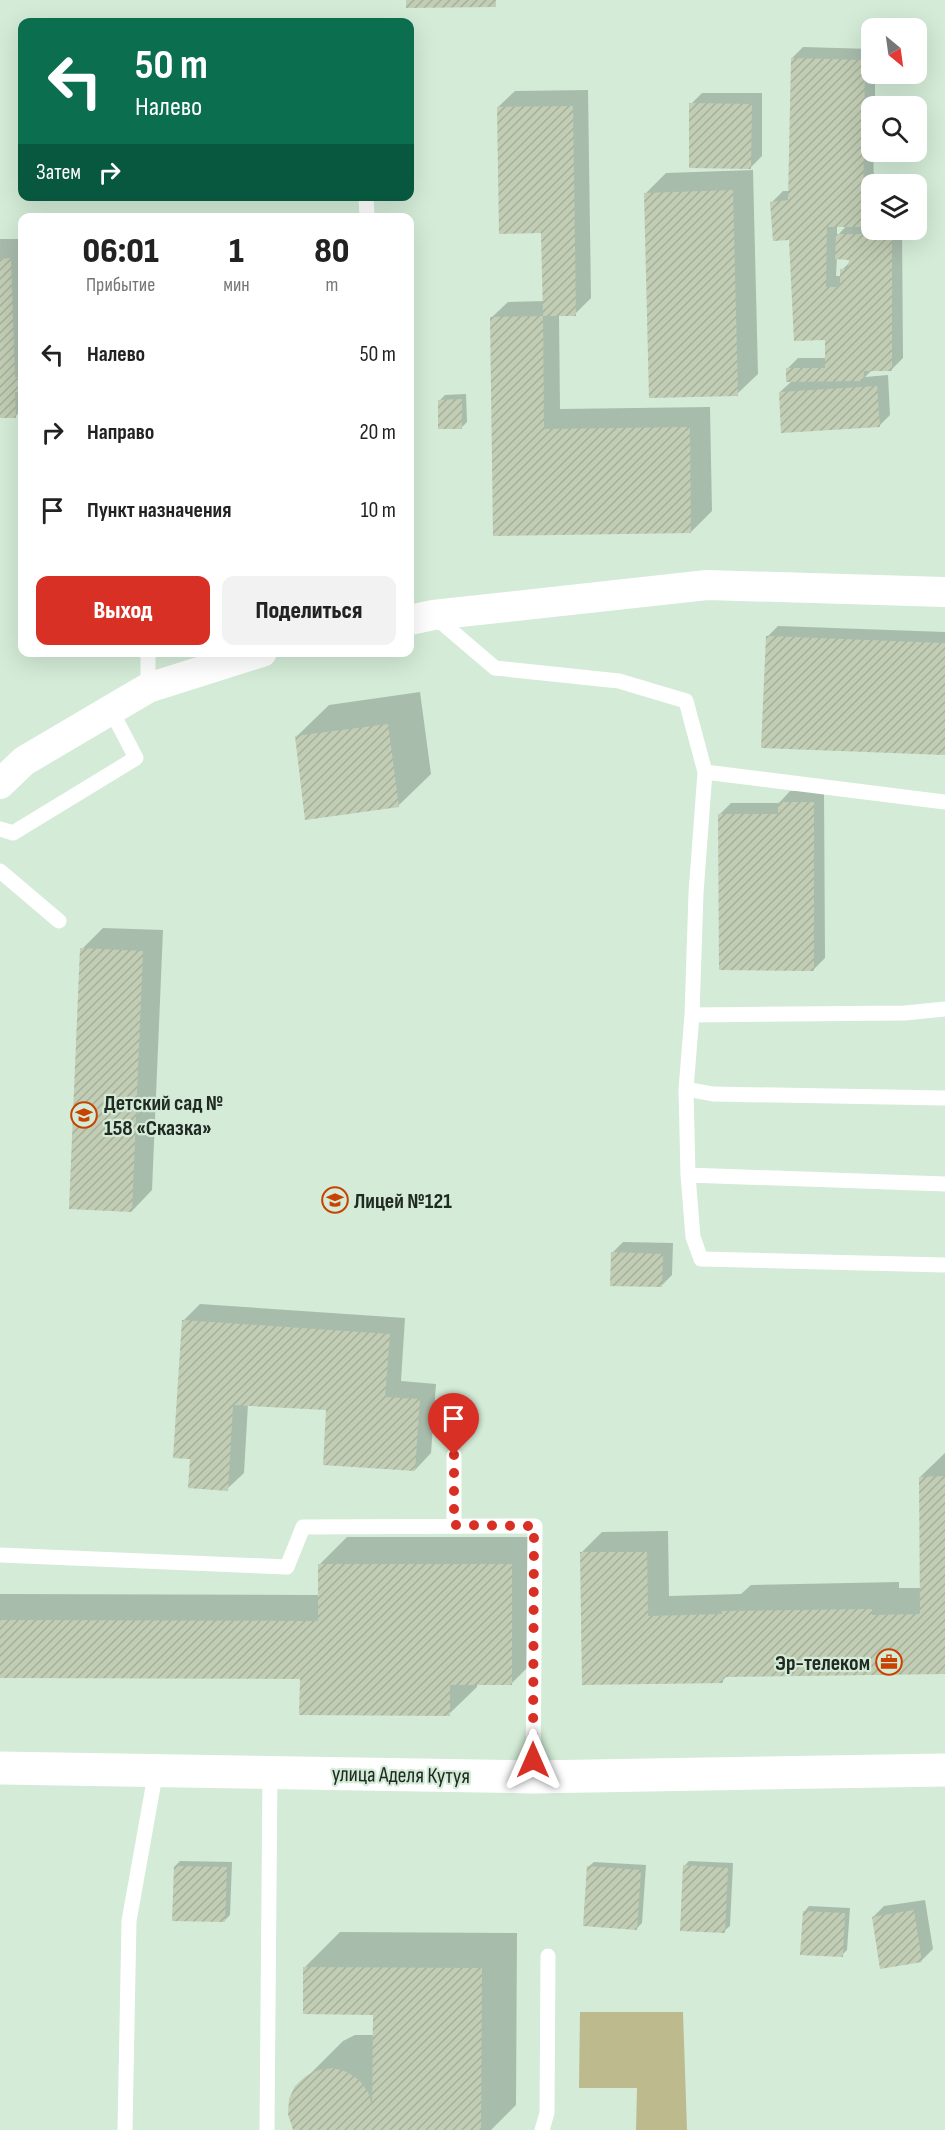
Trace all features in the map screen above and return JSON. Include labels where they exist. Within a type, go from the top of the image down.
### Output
[{"type":"main road","name":"улица Аделя Кутуя","points":[[0,1768],[533,1777],[945,1770]]},
{"type":"street","points":[[421,618],[706,585],[945,592]]},
{"type":"street","points":[[0,784],[24,761],[148,688],[246,657]]},
{"type":"lane","points":[[421,618],[495,668],[619,681],[686,701],[705,772],[686,1089],[688,1175],[693,1237],[701,1259],[945,1264]]},
{"type":"lane","points":[[148,657],[148,688]]},
{"type":"lane","points":[[0,829],[14,833],[136,758],[111,710]]},
{"type":"lane","points":[[705,772],[945,802]]},
{"type":"lane","points":[[0,871],[59,921]]},
{"type":"lane","points":[[692,1015],[905,1013],[945,1009]]},
{"type":"lane","points":[[686,1089],[712,1094],[945,1098]]},
{"type":"lane","points":[[688,1175],[945,1184]]},
{"type":"lane","points":[[454,1455],[454,1525]]},
{"type":"lane","points":[[0,1556],[287,1567],[303,1527],[534,1526],[533,1777]]},
{"type":"lane","points":[[125,2130],[129,1921],[156,1770]]},
{"type":"lane","points":[[267,2130],[270,1772]]},
{"type":"lane","points":[[542,2130],[547,2113],[548,1956]]},
{"type":"shaded area","points":[[580,2012],[683,2012],[687,2130],[636,2130],[637,2088],[579,2088]]},
{"type":"building","points":[[406,0],[496,0],[496,7],[406,8]]},
{"type":"building","points":[[791,58],[861,60],[861,84],[865,84],[865,96],[861,96],[861,162],[864,162],[864,174],[861,174],[861,227],[827,227],[826,287],[840,287],[840,269],[848,269],[849,260],[835,259],[836,234],[861,234],[861,240],[892,240],[892,371],[864,371],[863,381],[786,382],[786,368],[825,368],[825,340],[794,341],[789,240],[773,241],[770,202],[788,200]]},
{"type":"building","points":[[689,103],[752,104],[751,169],[689,168]]},
{"type":"building","points":[[573,106],[576,316],[543,316],[541,233],[499,234],[497,107]]},
{"type":"building","points":[[733,190],[738,396],[649,398],[644,193]]},
{"type":"building","points":[[11,258],[15,377],[18,377],[18,392],[15,392],[16,418],[0,418],[0,259]]},
{"type":"building","points":[[543,316],[544,429],[690,427],[691,533],[493,536],[490,317]]},
{"type":"building","points":[[877,386],[880,427],[781,433],[779,392]]},
{"type":"building","points":[[462,399],[462,429],[438,429],[438,400]]},
{"type":"building","points":[[766,636],[945,643],[945,755],[761,748]]},
{"type":"building","points":[[388,724],[399,807],[305,820],[295,736]]},
{"type":"building","points":[[778,802],[814,802],[814,971],[719,970],[718,814],[778,814]]},
{"type":"building","points":[[80,948],[143,951],[132,1212],[69,1209]]},
{"type":"building","points":[[611,1252],[663,1254],[662,1287],[610,1286]]},
{"type":"building","points":[[182,1320],[390,1334],[385,1397],[420,1399],[415,1471],[323,1465],[326,1410],[233,1405],[228,1491],[188,1488],[190,1459],[173,1458]]},
{"type":"building","points":[[945,1476],[945,1674],[723,1677],[723,1683],[582,1685],[580,1552],[647,1552],[648,1616],[722,1614],[722,1611],[872,1609],[872,1615],[920,1614],[919,1477]]},
{"type":"building","points":[[318,1564],[512,1564],[512,1685],[450,1685],[450,1716],[299,1715],[300,1679],[0,1678],[0,1620],[318,1621]]},
{"type":"building","points":[[683,1865],[728,1868],[725,1933],[680,1931]]},
{"type":"building","points":[[174,1866],[227,1867],[225,1922],[172,1921]]},
{"type":"building","points":[[587,1866],[641,1870],[637,1930],[583,1926]]},
{"type":"building","points":[[914,1910],[922,1962],[880,1969],[872,1917]]},
{"type":"building","points":[[803,1911],[845,1913],[843,1957],[800,1955]]},
{"type":"building","points":[[303,1967],[482,1968],[481,2130],[293,2130],[288,2114],[289,2099],[295,2086],[306,2076],[319,2070],[333,2068],[347,2072],[359,2080],[368,2092],[372,2105],[373,2015],[303,2014]]},
{"type":"place","name":"Детский сад № 158 «Сказка»","points":[[84,1115]]},
{"type":"place","name":"Лицей №121","points":[[335,1200]]},
{"type":"place","name":"Эр-телеком","points":[[889,1662]]},
{"type":"route","points":[[454,1455],[454,1525],[534,1526],[533,1760]]}]
